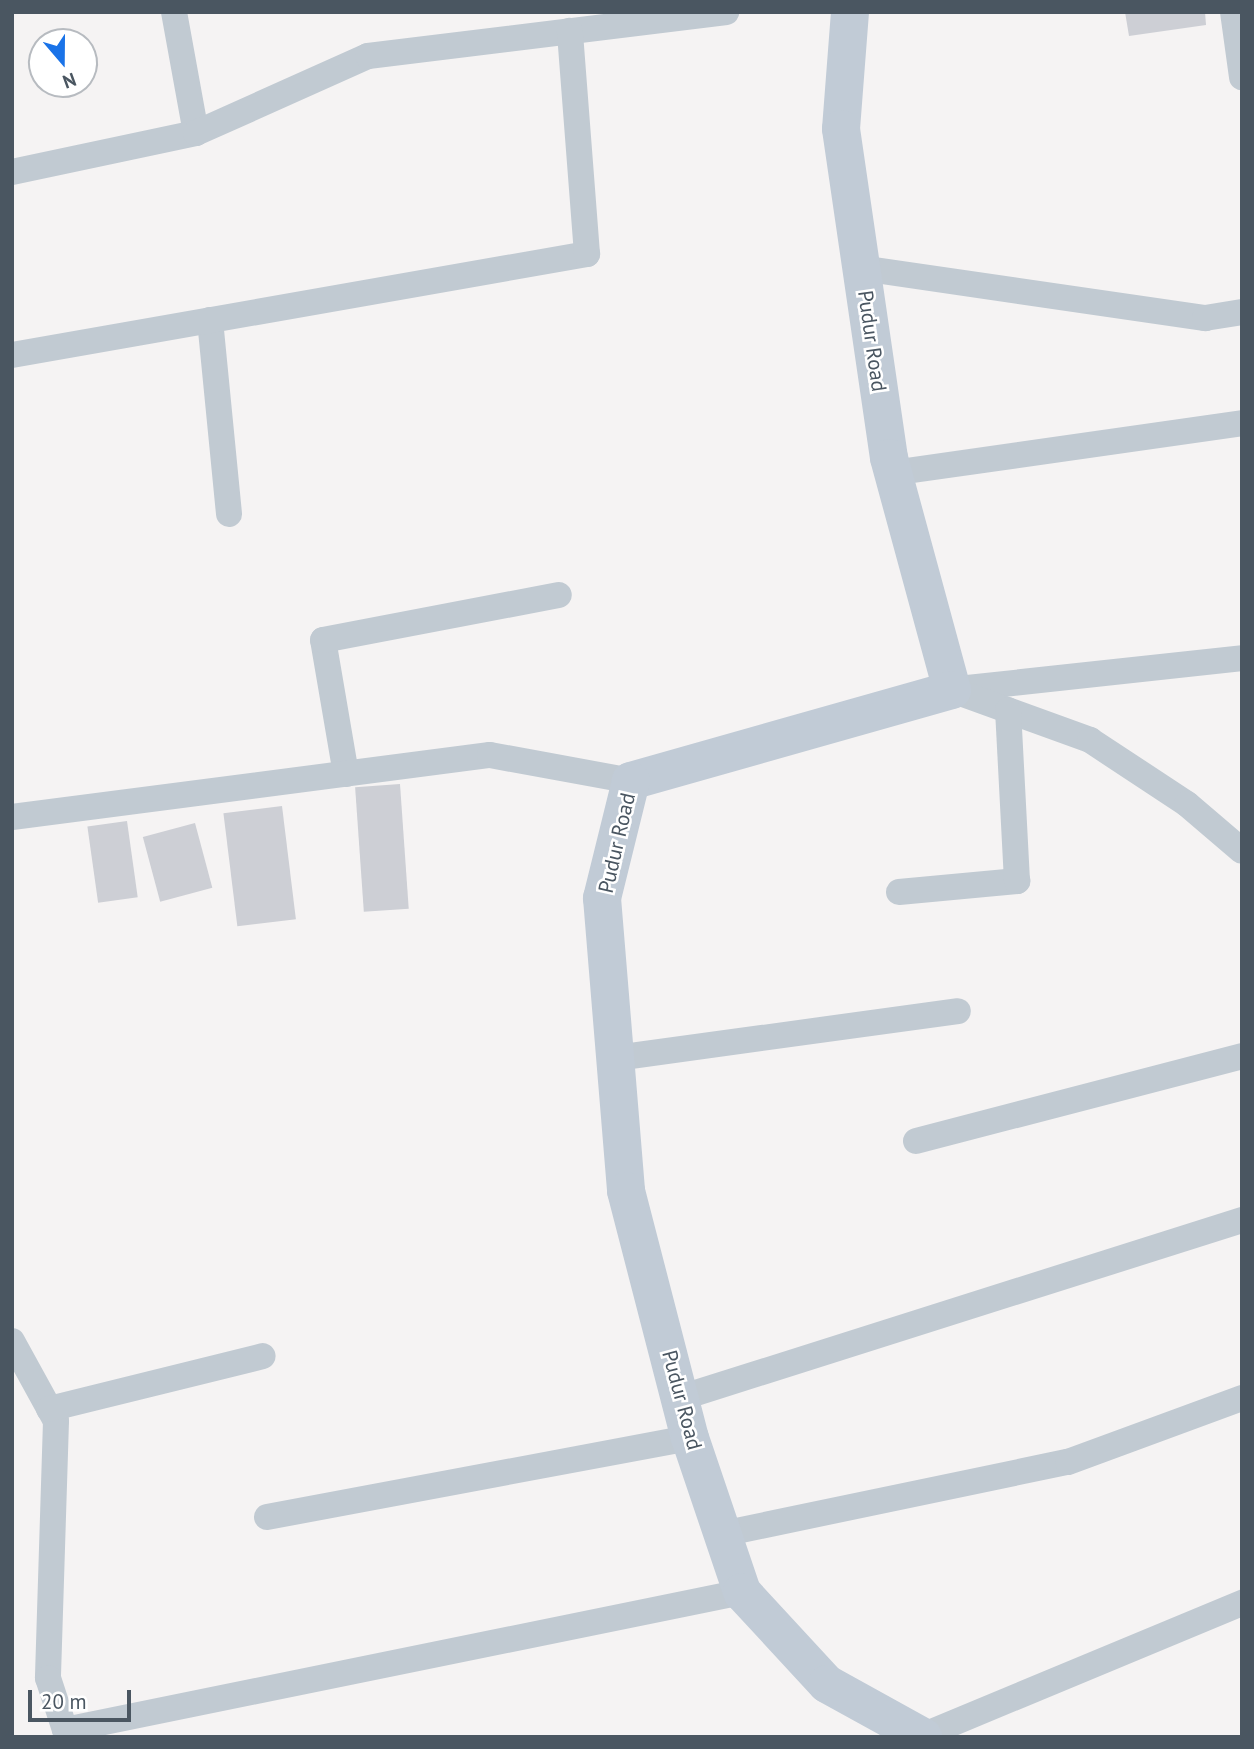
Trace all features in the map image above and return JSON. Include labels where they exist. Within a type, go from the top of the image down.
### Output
[{"type":"street","points":[[174,12],[196,133]]},
{"type":"street","points":[[12,172],[196,133],[368,55],[570,31],[656,17],[726,12]]},
{"type":"street","name":"Pudur Road","points":[[850,12],[841,129],[861,268],[892,473],[952,690],[631,781],[602,898],[626,1191],[691,1438],[742,1592],[827,1684],[923,1736]]},
{"type":"street","points":[[1233,12],[1242,77]]},
{"type":"street","points":[[12,355],[587,254],[570,31]]},
{"type":"street","points":[[861,268],[1205,318],[1242,312]]},
{"type":"street","points":[[210,320],[229,514]]},
{"type":"street","points":[[892,473],[1242,423]]},
{"type":"street","points":[[346,774],[323,640],[559,595]]},
{"type":"street","points":[[952,690],[1242,657]]},
{"type":"street","points":[[952,690],[1090,740],[1187,804],[1242,851]]},
{"type":"street","points":[[899,892],[1017,881],[1008,710]]},
{"type":"street","points":[[12,817],[490,755],[631,781]]},
{"type":"street","points":[[616,1058],[958,1011]]},
{"type":"street","points":[[916,1141],[1242,1056]]},
{"type":"street","points":[[680,1398],[1242,1220]]},
{"type":"street","points":[[12,1341],[56,1421],[48,1678],[65,1733],[742,1592]]},
{"type":"street","points":[[49,1409],[263,1356]]},
{"type":"street","points":[[722,1534],[1068,1462],[1242,1398]]},
{"type":"street","points":[[267,1517],[691,1438]]},
{"type":"street","points":[[923,1736],[1242,1604]]},
{"type":"building","points":[[1125,12],[1205,12],[1206,25],[1129,36]]},
{"type":"building","points":[[400,784],[409,909],[364,912],[355,787]]},
{"type":"building","points":[[282,806],[296,919],[237,926],[223,813]]},
{"type":"building","points":[[127,821],[138,897],[98,903],[87,827]]},
{"type":"building","points":[[195,823],[212,888],[160,902],[143,837]]}]
